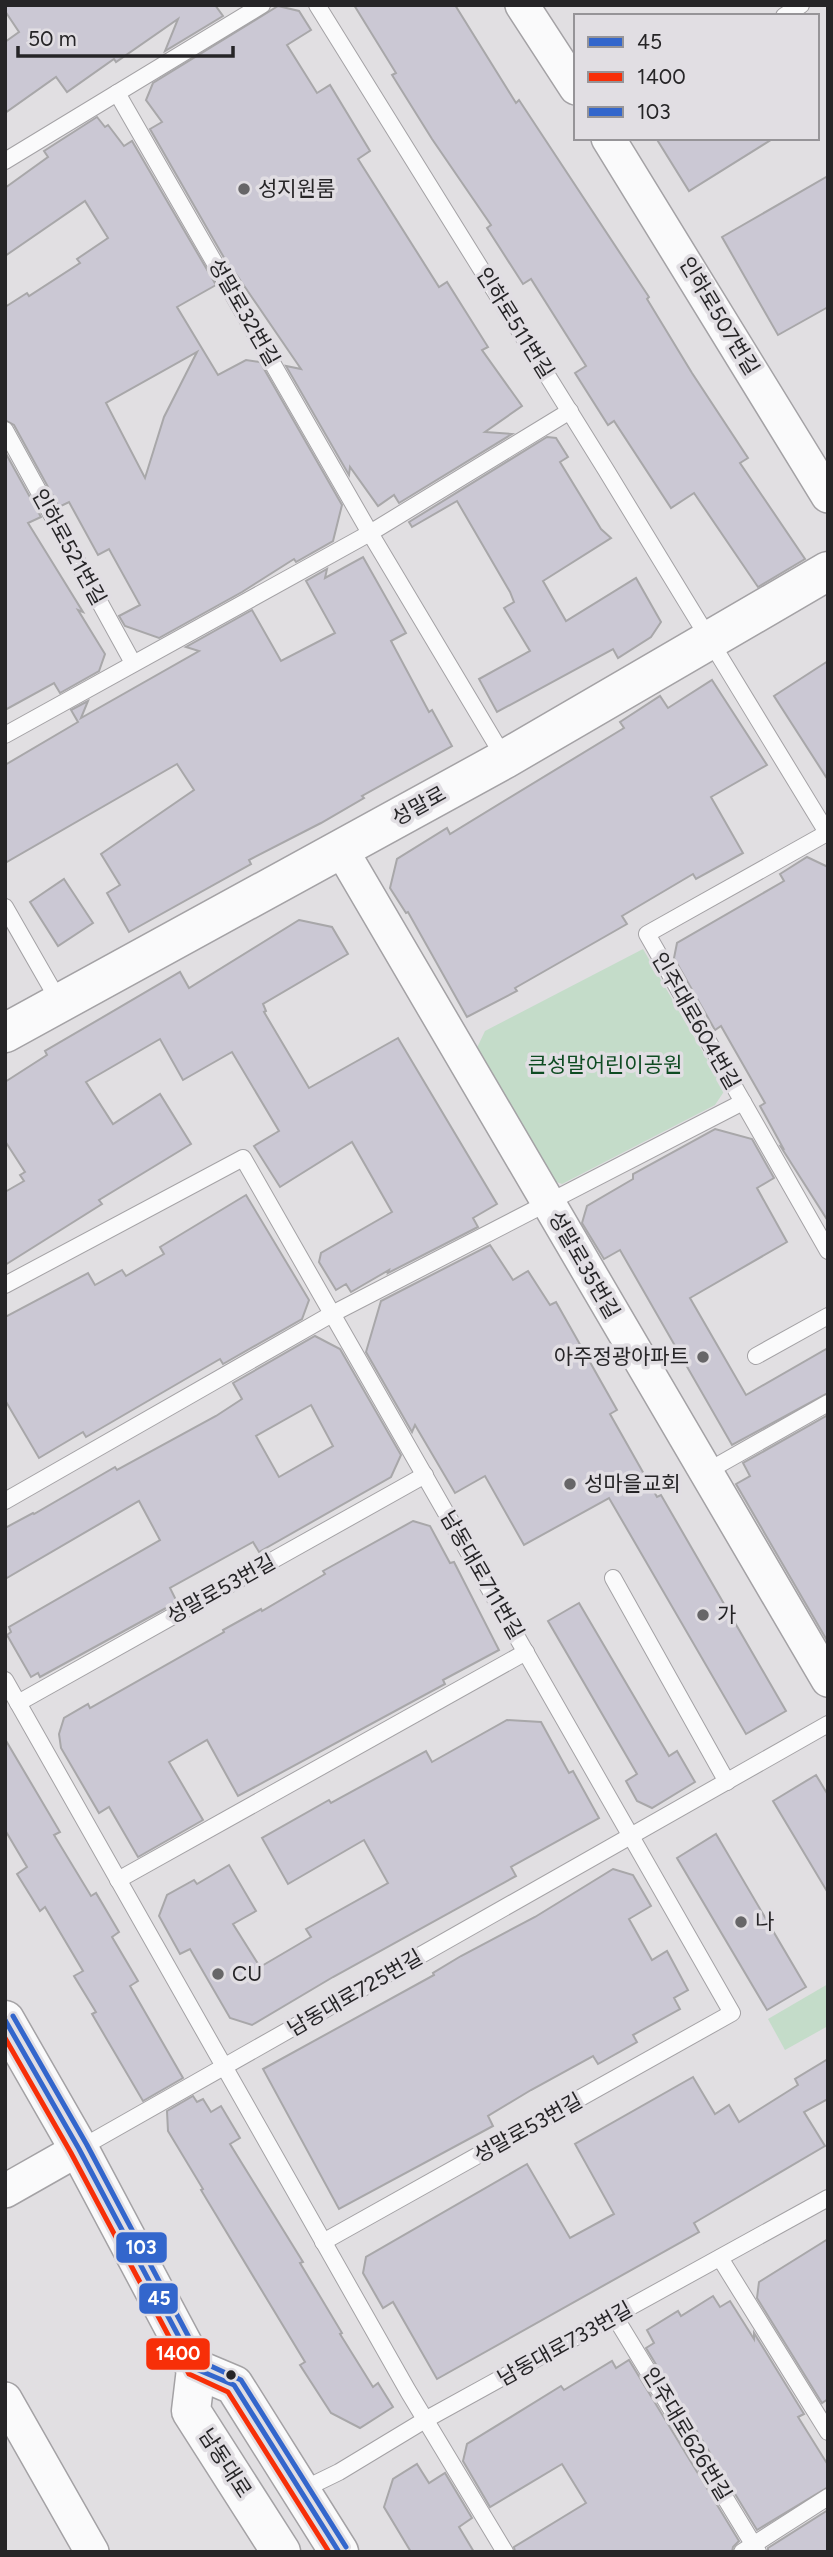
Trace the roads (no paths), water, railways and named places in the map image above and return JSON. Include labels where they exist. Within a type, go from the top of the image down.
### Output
[{"type":"street","points":[[522,5],[574,85]]},
{"type":"street","name":"인하로507번길","points":[[609,140],[828,496]]},
{"type":"street","name":"성말로","points":[[5,1033],[505,759],[828,571]]},
{"type":"street","name":"성말로35번길","points":[[341,849],[828,1680]]},
{"type":"street","points":[[5,2020],[79,2149],[196,2369],[234,2385],[339,2552]]},
{"type":"street","points":[[5,2191],[79,2149]]},
{"type":"street","name":"남동대로","points":[[196,2369],[191,2411],[281,2552]]},
{"type":"street","points":[[5,2399],[92,2552]]},
{"type":"lane","points":[[5,161],[261,5]]},
{"type":"lane","name":"인하로511번길","points":[[317,5],[711,641]]},
{"type":"lane","name":"성말로32번길","points":[[117,93],[370,533],[505,759]]},
{"type":"lane","points":[[5,735],[370,533],[570,411]]},
{"type":"lane","name":"인하로521번길","points":[[5,430],[133,663]]},
{"type":"lane","name":"인주대로604번길","points":[[711,641],[827,834],[647,934],[828,1251]]},
{"type":"lane","points":[[5,907],[60,1003]]},
{"type":"lane","points":[[5,1501],[332,1314],[743,1102]]},
{"type":"lane","name":"남동대로711번길","points":[[5,1285],[243,1158],[632,1836]]},
{"type":"lane","points":[[755,1356],[828,1317]]},
{"type":"lane","points":[[706,1472],[828,1403]]},
{"type":"lane","name":"성말로53번길","points":[[18,1703],[425,1475]]},
{"type":"lane","points":[[613,1578],[727,1782]]},
{"type":"lane","points":[[118,1880],[526,1652]]},
{"type":"lane","points":[[5,1680],[425,2420],[505,2552]]},
{"type":"lane","name":"남동대로725번길","points":[[79,2149],[828,1724]]},
{"type":"lane","name":"성말로53번길","points":[[324,2242],[732,2013],[632,1836]]},
{"type":"lane","name":"남동대로733번길","points":[[302,2490],[339,2472],[425,2420],[826,2202]]},
{"type":"lane","points":[[720,2258],[828,2432]]},
{"type":"lane","name":"인주대로626번길","points":[[615,2317],[751,2549]]},
{"type":"lane","points":[[751,2549],[828,2497]]},
{"type":"place","name":"성지원룸","points":[[244,189]]},
{"type":"place","name":"아주정광아파트","points":[[703,1357]]},
{"type":"place","name":"성마을교회","points":[[570,1484]]},
{"type":"place","name":"가","points":[[703,1615]]},
{"type":"place","name":"나","points":[[741,1922]]},
{"type":"place","name":"CU","points":[[218,1974]]},
{"type":"park label","name":"큰성말어린이공원","points":[[605,1065]]}]
